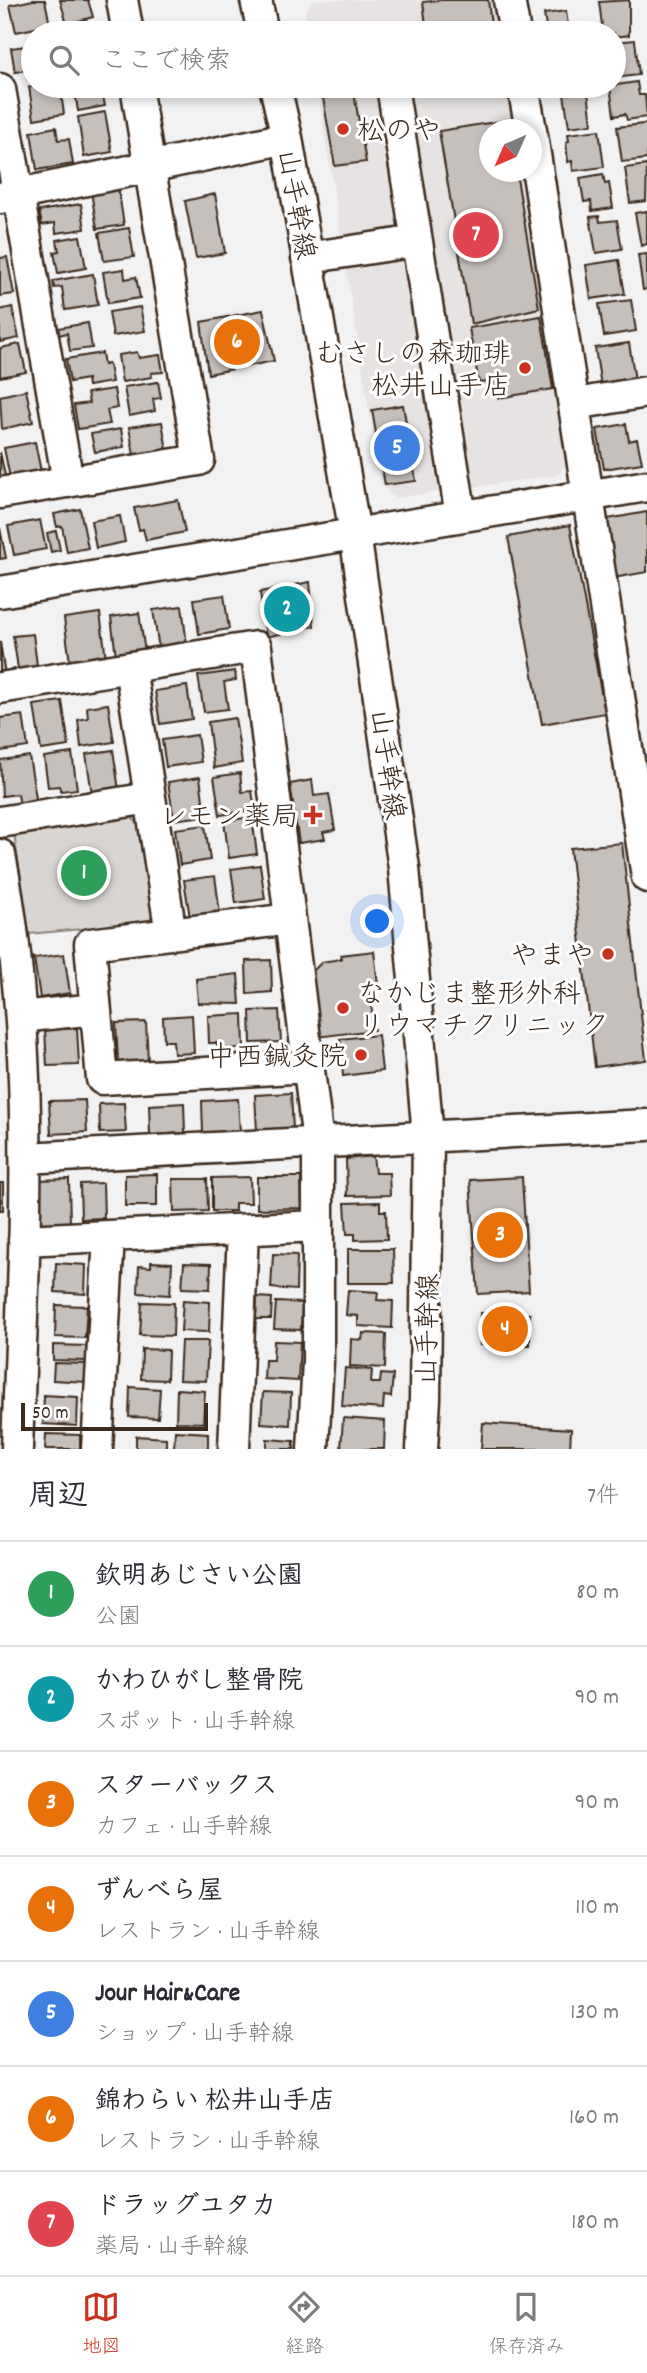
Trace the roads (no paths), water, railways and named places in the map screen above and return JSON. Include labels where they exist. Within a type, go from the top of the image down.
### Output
[{"type":"street","points":[[122,0],[126,21]]},
{"type":"street","points":[[256,0],[260,21]]},
{"type":"street","points":[[509,0],[513,21]]},
{"type":"street","points":[[0,89],[9,196],[68,482]]},
{"type":"street","points":[[0,493],[199,460],[138,98]]},
{"type":"street","name":"山手幹線","points":[[278,98],[287,138],[355,534],[404,868],[428,1136],[422,1449]]},
{"type":"street","points":[[394,98],[461,516]]},
{"type":"street","points":[[525,98],[529,119]]},
{"type":"street","points":[[9,196],[287,138]]},
{"type":"street","points":[[539,182],[647,877]]},
{"type":"street","points":[[307,258],[417,241]]},
{"type":"street","points":[[575,404],[647,392]]},
{"type":"street","points":[[0,592],[647,486]]},
{"type":"street","points":[[0,688],[256,647],[318,1142],[318,1361],[313,1449]]},
{"type":"street","points":[[130,667],[171,934]]},
{"type":"street","points":[[0,822],[150,798]]},
{"type":"street","points":[[0,855],[21,1017],[26,1158],[24,1240],[10,1373],[17,1449]]},
{"type":"street","points":[[290,919],[90,944],[102,1079],[309,1067]]},
{"type":"street","points":[[21,1017],[95,1009]]},
{"type":"street","points":[[26,1158],[647,1125]]},
{"type":"street","points":[[24,1240],[317,1226]]},
{"type":"street","points":[[234,1449],[243,1230]]},
{"type":"street","points":[[97,1449],[109,1236]]},
{"type":"place","name":"松のや","points":[[343,129]]},
{"type":"place","name":"ドラッグユタカ","points":[[476,235]]},
{"type":"place","name":"錦わらい 松井山手店","points":[[237,342]]},
{"type":"place","name":"むさしの森珈琲 松井山手店","points":[[525,368]]},
{"type":"place","name":"Jour Hair&Care","points":[[397,448]]},
{"type":"place","name":"かわひがし整骨院","points":[[287,609]]},
{"type":"place","name":"レモン薬局","points":[[313,815]]},
{"type":"place","name":"欽明あじさい公園","points":[[84,873]]},
{"type":"place","name":"やまや","points":[[608,954]]},
{"type":"place","name":"なかじま整形外科 リウマチクリニック","points":[[343,1008]]},
{"type":"place","name":"中西鍼灸院","points":[[361,1055]]},
{"type":"place","name":"スターバックス","points":[[500,1235]]},
{"type":"place","name":"ずんべら屋","points":[[505,1329]]}]
